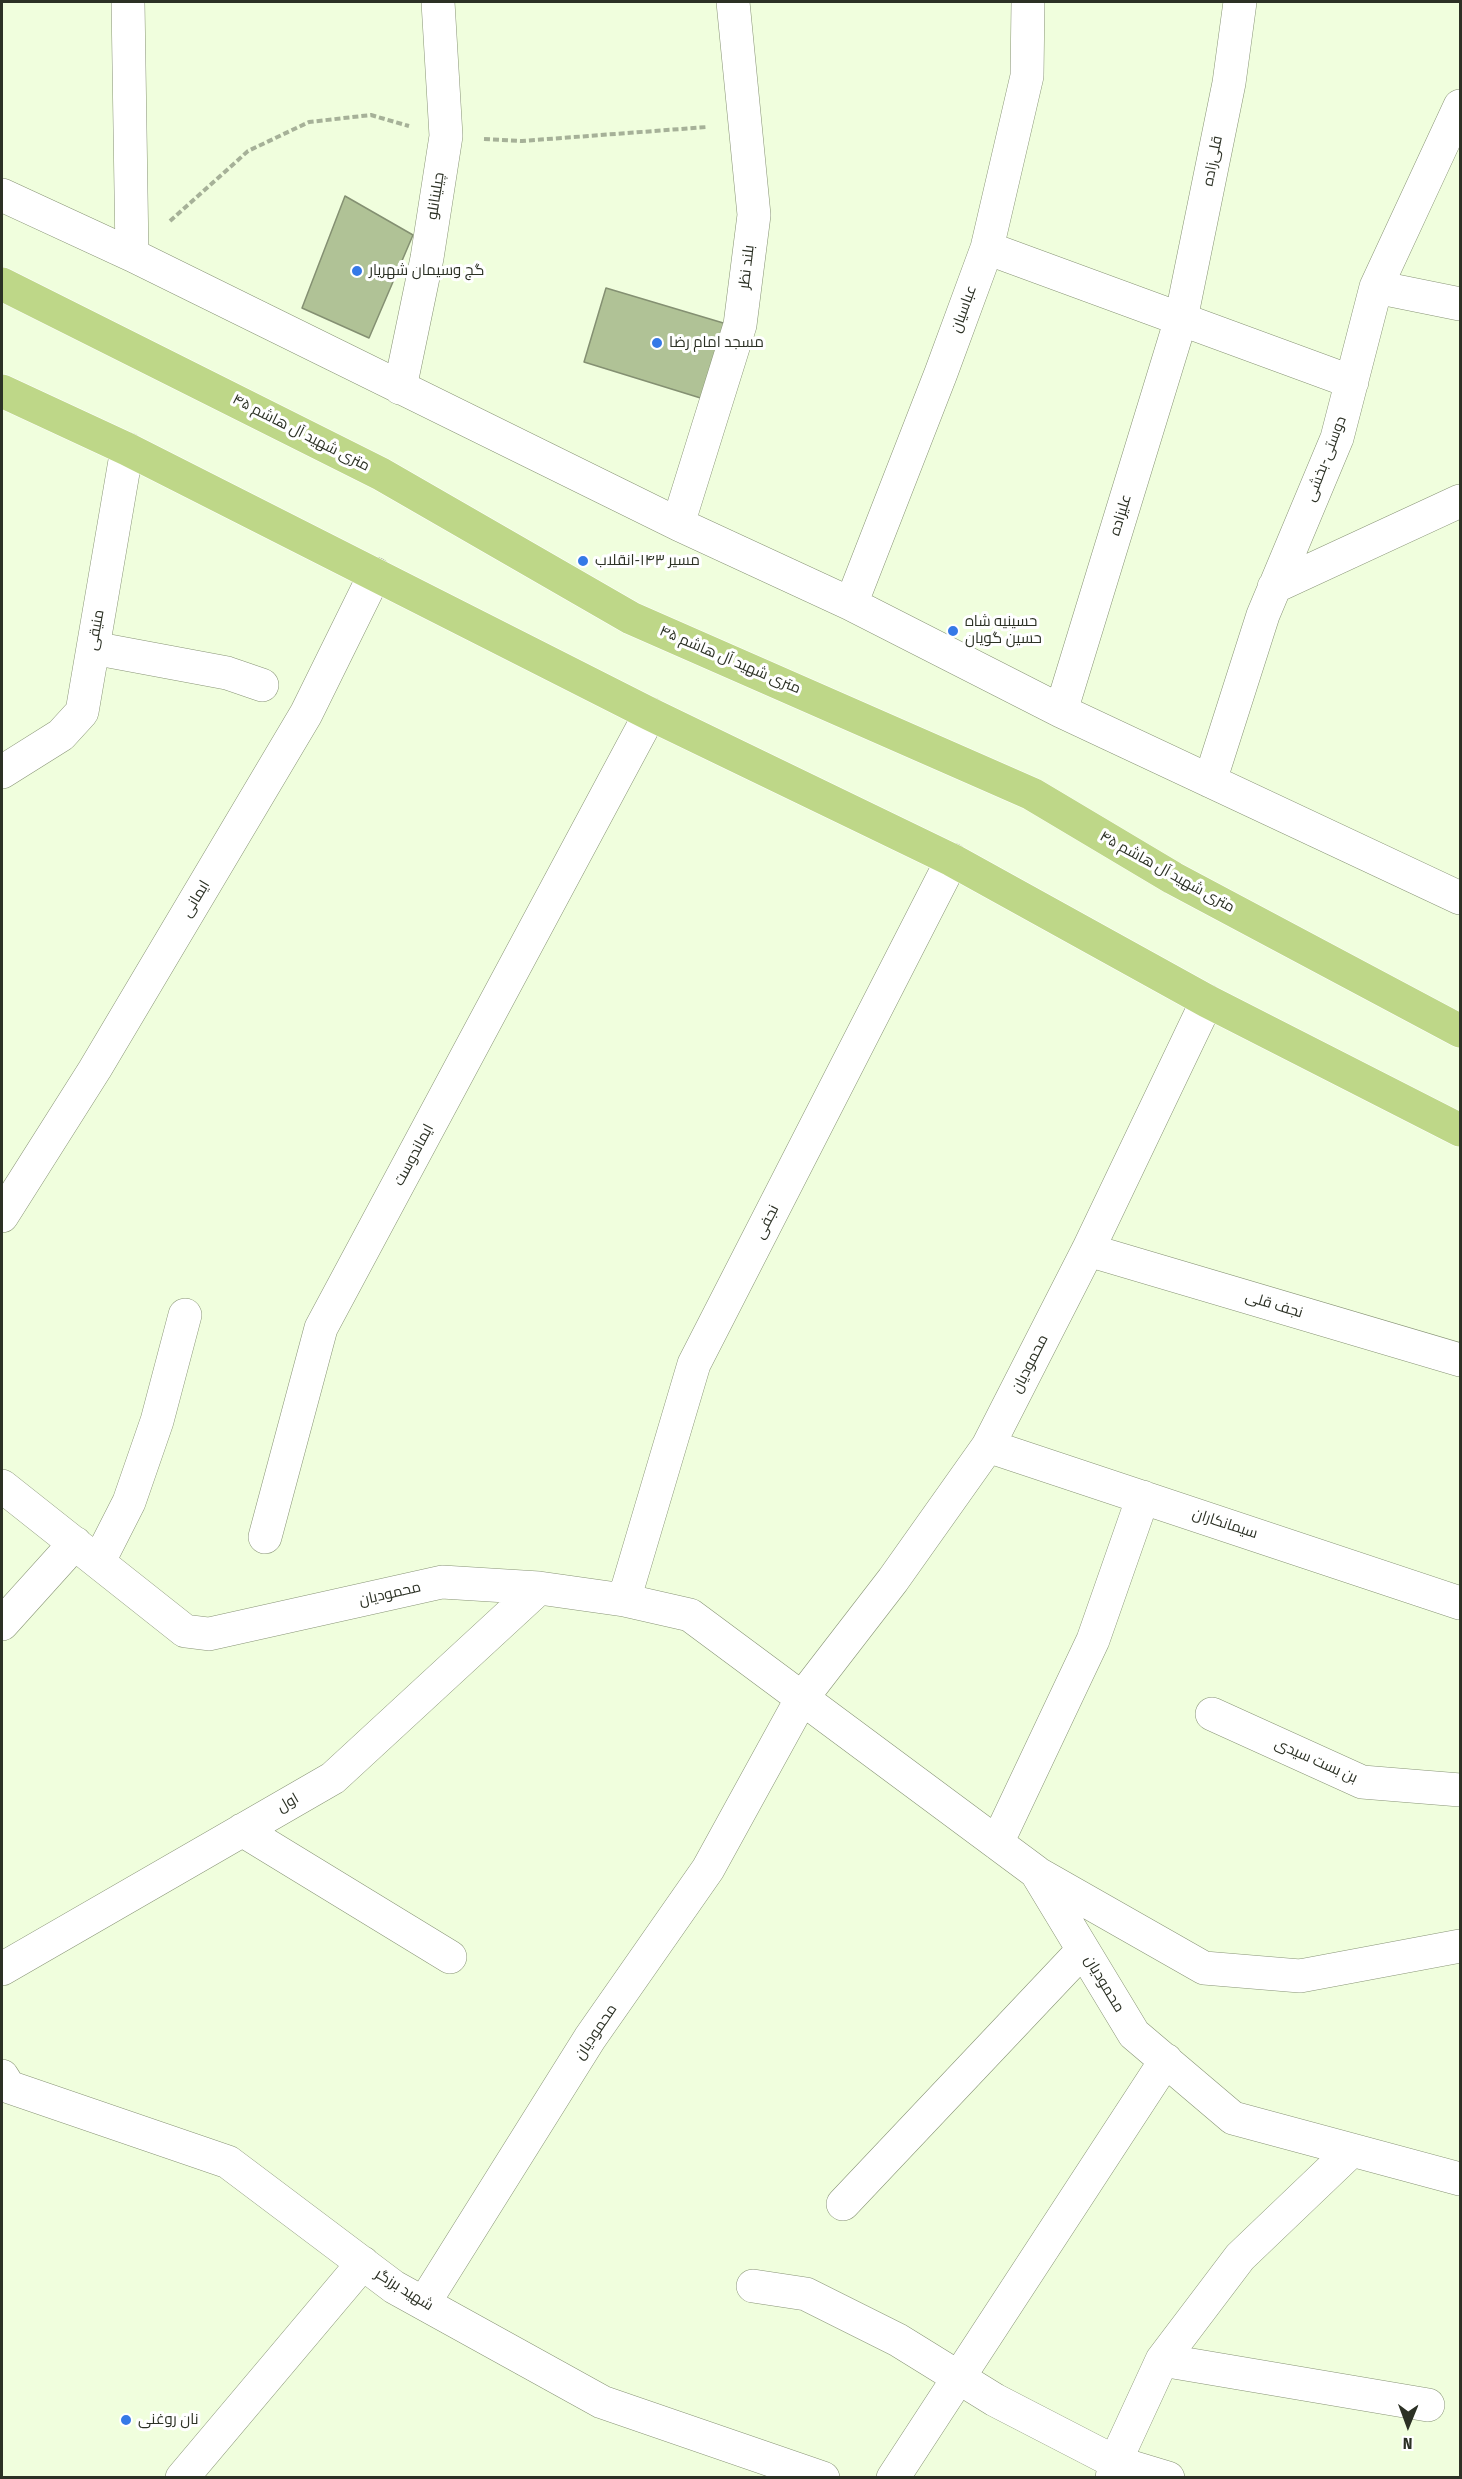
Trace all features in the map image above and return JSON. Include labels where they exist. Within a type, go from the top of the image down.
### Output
[{"type":"main road","name":"۴۵ متری شهید آل هاشم","points":[[2,284],[381,474],[631,618],[1032,794],[1173,878],[1461,1031]]},
{"type":"main road","points":[[2,391],[127,449],[650,714],[952,860],[1207,1000],[1461,1130]]},
{"type":"street","points":[[128,2],[132,255]]},
{"type":"street","name":"چیلینانلو","points":[[400,388],[427,258],[446,136],[438,2]]},
{"type":"street","name":"بلند نظر","points":[[678,524],[740,325],[754,215],[733,2]]},
{"type":"street","name":"عباسیان","points":[[850,604],[941,373],[987,248],[1027,76],[1028,2]]},
{"type":"street","name":"قلی‌زاده","points":[[1181,319],[1229,83],[1240,2]]},
{"type":"street","name":"دوستی-بخشی","points":[[1210,781],[1274,587],[1337,438],[1376,287],[1461,106]]},
{"type":"street","points":[[2,195],[132,255],[678,524],[850,604],[1061,711],[1461,898]]},
{"type":"street","points":[[987,248],[1352,382]]},
{"type":"street","points":[[1376,287],[1461,304]]},
{"type":"street","name":"علیزاده","points":[[1061,711],[1181,319]]},
{"type":"street","name":"منیقی","points":[[2,772],[61,735],[82,712],[127,449]]},
{"type":"street","points":[[1274,587],[1461,501]]},
{"type":"street","name":"ایمانی","points":[[2,1216],[95,1069],[306,714],[375,574]]},
{"type":"street","points":[[93,648],[227,673],[262,685]]},
{"type":"street","name":"ایماندوست","points":[[265,1537],[321,1328],[650,714]]},
{"type":"street","name":"نجفی","points":[[624,1600],[694,1364],[952,860]]},
{"type":"street","name":"محمودیان","points":[[424,2303],[590,2038],[708,1869],[802,1698],[893,1580],[988,1446],[1088,1250],[1207,1000]]},
{"type":"street","name":"نجف قلی","points":[[1088,1250],[1461,1360]]},
{"type":"street","points":[[2,1624],[87,1552],[132,1492],[157,1421],[186,1316]]},
{"type":"street","name":"سیمانکاران","points":[[988,1446],[1461,1603]]},
{"type":"street","name":"محمودیان","points":[[2,1486],[185,1631],[209,1634],[442,1582],[539,1588],[624,1600],[690,1615],[1036,1872],[1134,2034],[1233,2118],[1461,2179]]},
{"type":"street","points":[[997,1844],[1093,1640],[1143,1497]]},
{"type":"street","name":"اول","points":[[2,1969],[333,1778],[539,1588]]},
{"type":"street","name":"بن بست سیدی","points":[[1212,1714],[1362,1782],[1461,1790]]},
{"type":"street","points":[[242,1830],[450,1957]]},
{"type":"street","points":[[1036,1872],[1204,1968],[1300,1976],[1461,1946]]},
{"type":"street","points":[[843,2204],[1083,1950]]},
{"type":"street","points":[[893,2478],[1166,2060]]},
{"type":"street","name":"شهید برزگر","points":[[4,2088],[228,2162],[394,2287],[602,2402],[823,2478]]},
{"type":"street","points":[[1114,2470],[1161,2360],[1240,2257],[1352,2150]]},
{"type":"street","points":[[182,2478],[363,2263]]},
{"type":"street","points":[[753,2286],[806,2294],[898,2340],[1114,2470],[1168,2478]]},
{"type":"street","points":[[1161,2360],[1428,2405]]},
{"type":"building","name":"گچ وسیمان شهریار","points":[[345,196],[413,235],[369,338],[302,308]]},
{"type":"building","name":"مسجد امام رضا","points":[[606,288],[730,325],[707,400],[584,362]]},
{"type":"place","name":"گچ وسیمان شهریار","points":[[357,271]]},
{"type":"place","name":"مسجد امام رضا","points":[[657,343]]},
{"type":"place","name":"مسیر ۱۴۳-انقلاب","points":[[583,561]]},
{"type":"place","name":"حسینیه شاه حسین گویان","points":[[953,631]]},
{"type":"place","name":"نان روغنی","points":[[126,2420]]}]
